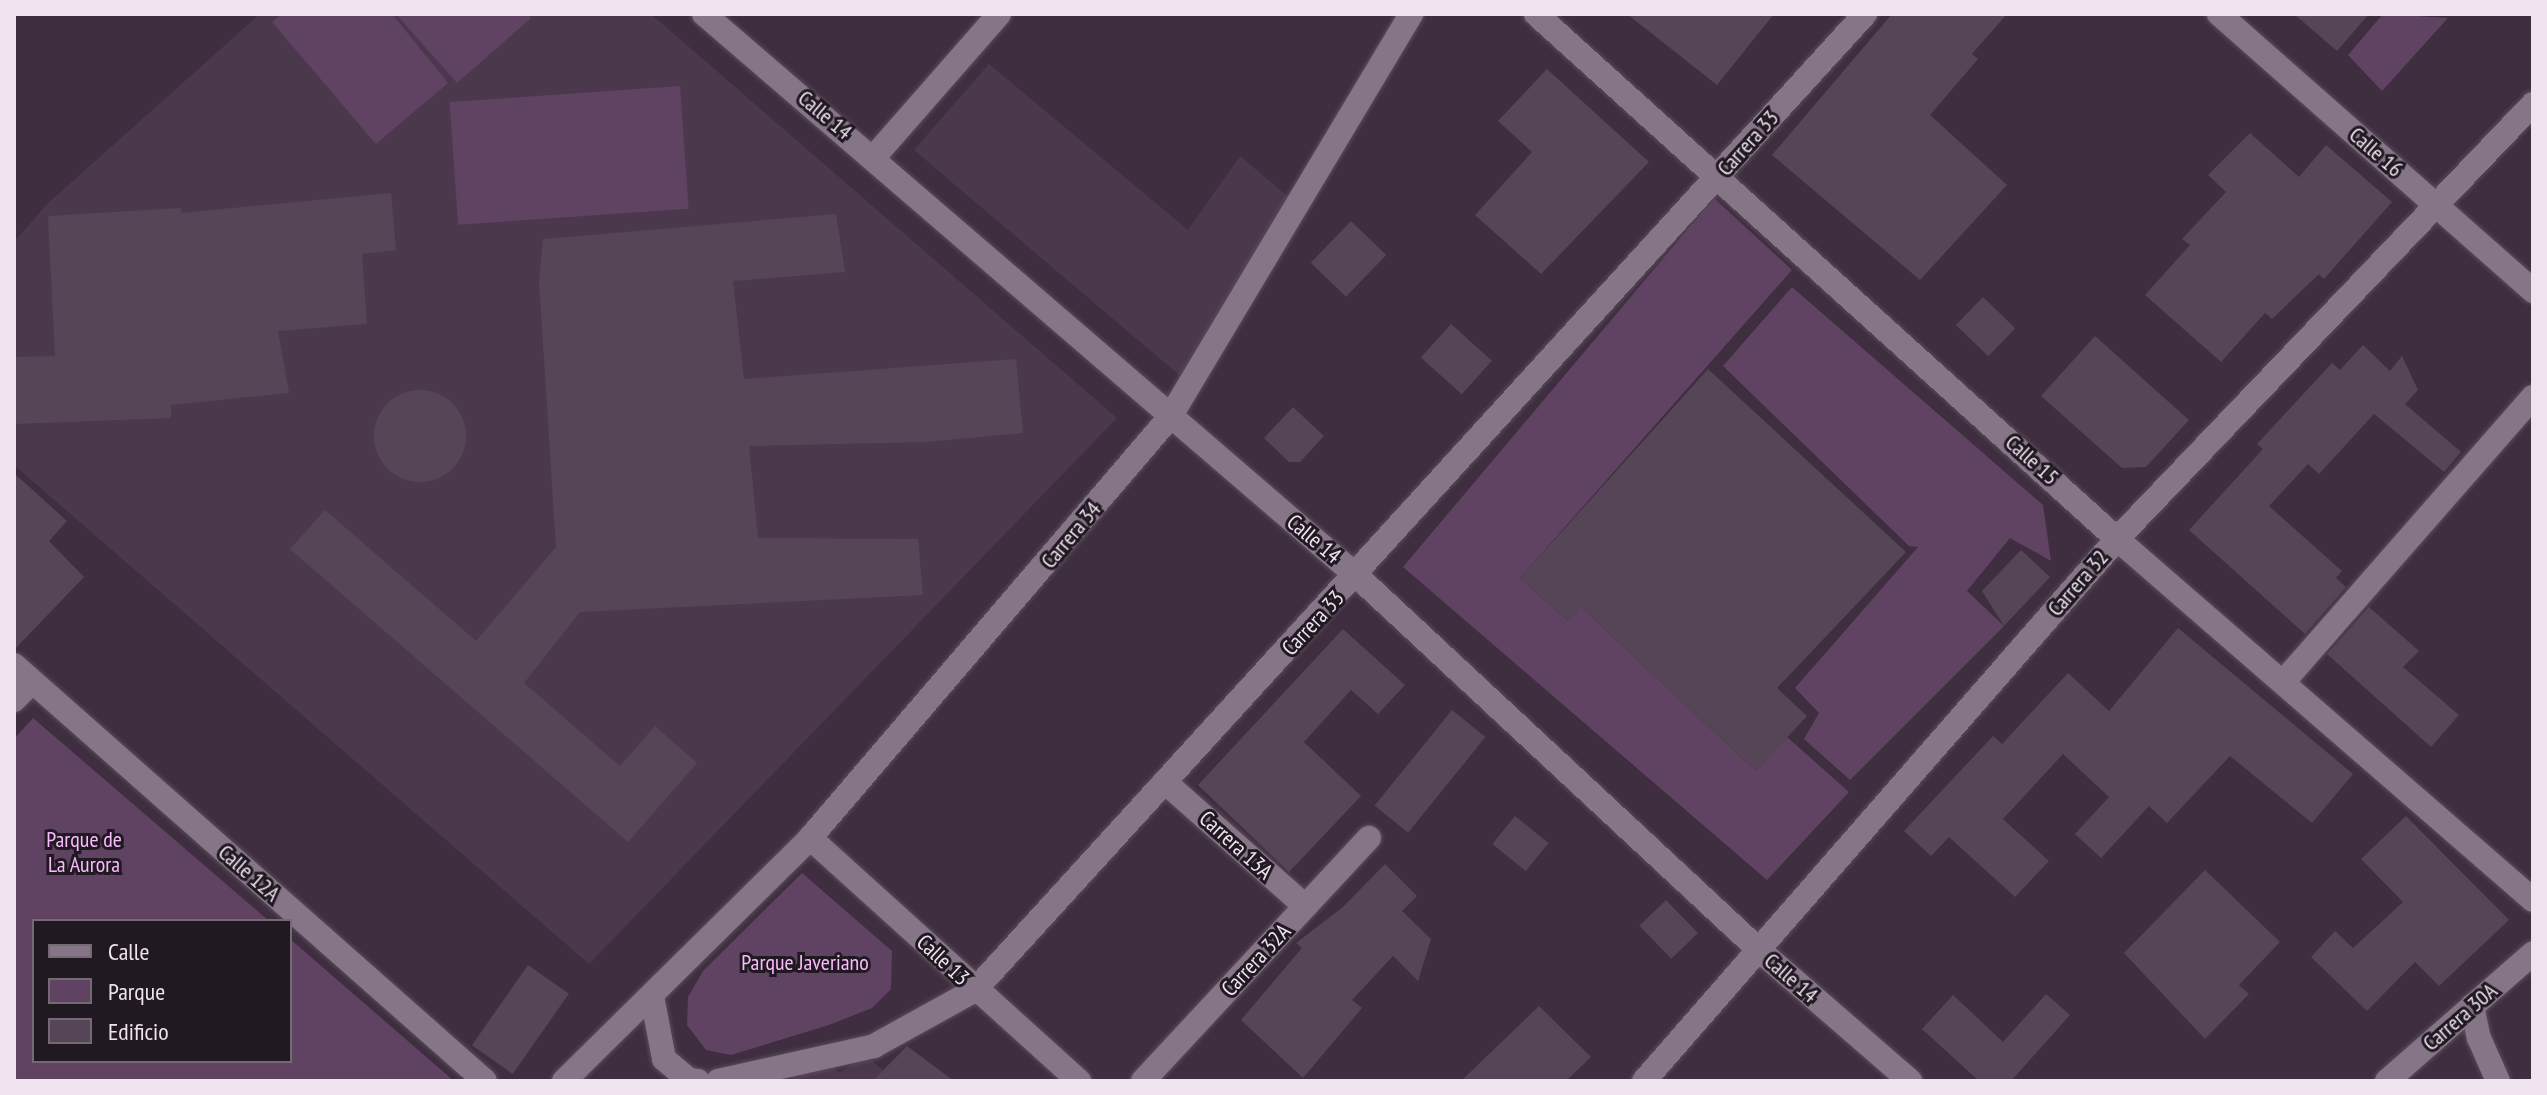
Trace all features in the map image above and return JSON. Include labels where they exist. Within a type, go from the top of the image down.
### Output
[{"type":"street","name":"Calle 14","points":[[704,14],[874,157],[1170,417],[1357,576],[1759,950],[1910,1081]]},
{"type":"street","points":[[874,157],[999,14]]},
{"type":"street","name":"Carrera 34","points":[[564,1081],[810,838],[1170,417],[1411,14]]},
{"type":"street","name":"Calle 15","points":[[1536,14],[1719,175],[2117,539],[2285,680],[2533,900]]},
{"type":"street","name":"Carrera 33","points":[[718,1081],[874,1046],[975,990],[1357,576],[1865,14]]},
{"type":"street","name":"Calle 16","points":[[2219,14],[2533,291]]},
{"type":"street","name":"Carrera 32","points":[[1644,1081],[2117,539],[2533,104]]},
{"type":"street","points":[[2285,680],[2533,397]]},
{"type":"street","name":"Calle 12A","points":[[14,665],[485,1081]]},
{"type":"street","points":[[14,700],[32,682]]},
{"type":"street","name":"Carrera 13A","points":[[1166,783],[1305,906]]},
{"type":"street","name":"Calle 13","points":[[810,838],[1079,1081]]},
{"type":"street","name":"Carrera 32A","points":[[1143,1081],[1369,838]]},
{"type":"street","name":"Carrera 30A","points":[[2387,1081],[2533,953]]},
{"type":"street","points":[[652,996],[664,1059],[689,1080],[698,1081]]},
{"type":"street","points":[[2472,1006],[2479,1038],[2498,1081]]},
{"type":"shaded area","points":[[260,14],[651,14],[1117,418],[589,964],[14,465],[14,242],[47,204]]},
{"type":"shaded area","points":[[989,64],[1188,230],[1240,156],[1292,200],[1185,380],[914,150]]},
{"type":"shaded area","points":[[907,1046],[954,1081],[785,1081],[831,1064],[839,1073],[865,1055],[883,1070]]},
{"type":"green space","points":[[282,14],[392,14],[448,83],[376,144],[272,22]]},
{"type":"green space","points":[[396,14],[527,14],[531,18],[457,83]]},
{"type":"green space","points":[[2383,14],[2448,18],[2382,91],[2348,55]]},
{"type":"green space","points":[[680,86],[689,209],[458,225],[450,102]]},
{"type":"green space","points":[[1714,198],[1792,270],[1520,578],[1568,621],[1581,607],[1756,771],[1787,737],[1849,792],[1767,880],[1403,567]]},
{"type":"green space","points":[[1792,287],[2043,505],[2051,561],[2010,538],[1967,591],[2004,626],[1850,780],[1804,739],[1819,713],[1795,688],[1918,547],[1909,546],[1723,366]]},
{"type":"green space","name":"Parque de La Aurora","points":[[33,718],[267,919],[32,919],[32,1063],[292,1063],[292,941],[454,1081],[14,1081],[14,739]]},
{"type":"green space","name":"Parque Javeriano","points":[[802,873],[892,951],[891,989],[872,1008],[829,1025],[731,1055],[706,1050],[687,1025],[688,997],[703,971]]},
{"type":"building","points":[[1627,14],[1774,14],[1717,85]]},
{"type":"building","points":[[1892,14],[2007,14],[1972,54],[1978,59],[1930,115],[2007,185],[1920,280],[1772,155]]},
{"type":"building","points":[[2294,14],[2369,14],[2337,51]]},
{"type":"building","points":[[1547,69],[1649,162],[1541,274],[1475,215],[1532,152],[1498,121]]},
{"type":"building","points":[[2250,133],[2299,177],[2326,145],[2392,202],[2324,279],[2319,274],[2272,319],[2265,313],[2221,362],[2145,295],[2190,245],[2182,239],[2226,192],[2208,175]]},
{"type":"building","points":[[391,193],[396,250],[362,254],[367,324],[278,331],[289,393],[171,405],[171,418],[14,424],[14,357],[55,356],[48,216],[181,208],[181,213]]},
{"type":"building","points":[[836,214],[845,272],[733,281],[744,379],[1016,359],[1023,433],[925,442],[749,446],[758,538],[918,539],[923,595],[580,612],[524,683],[620,766],[655,726],[697,763],[628,842],[290,549],[325,510],[476,641],[556,547],[539,281],[543,239]]},
{"type":"building","points":[[1351,221],[1386,255],[1346,297],[1311,263]]},
{"type":"building","points":[[1983,297],[2015,328],[1988,356],[1956,325]]},
{"type":"building","points":[[1451,324],[1492,361],[1462,394],[1421,357]]},
{"type":"building","points":[[2095,336],[2189,420],[2146,467],[2122,468],[2041,396]]},
{"type":"building","points":[[2363,345],[2390,371],[2402,356],[2418,390],[2405,404],[2461,452],[2444,472],[2374,414],[2319,474],[2308,464],[2269,506],[2342,571],[2336,578],[2346,587],[2305,634],[2189,530],[2263,449],[2257,444],[2332,363],[2340,370]]},
{"type":"building","points":[[1708,369],[1906,552],[1777,688],[1807,716],[1756,771],[1581,607],[1568,621],[1520,578]]},
{"type":"building","points":[[420,390],[437,394],[452,404],[462,419],[466,436],[462,453],[452,468],[437,478],[420,482],[403,478],[388,468],[378,453],[374,436],[378,419],[388,404],[403,394]]},
{"type":"building","points":[[1293,407],[1324,436],[1300,462],[1289,462],[1264,438]]},
{"type":"building","points":[[14,473],[67,521],[49,541],[84,577],[14,650]]},
{"type":"building","points":[[2021,550],[2050,577],[2004,626],[1982,591]]},
{"type":"building","points":[[2369,607],[2419,651],[2403,667],[2459,715],[2431,747],[2327,654]]},
{"type":"building","points":[[2178,628],[2353,774],[2312,823],[2230,756],[2167,823],[2149,806],[2101,858],[2075,834],[2109,797],[2063,754],[2003,819],[2049,861],[2015,897],[1949,837],[1931,856],[1904,831],[1993,736],[2002,744],[2068,673],[2109,711]]},
{"type":"building","points":[[1343,629],[1405,685],[1378,714],[1351,690],[1304,742],[1361,796],[1289,872],[1198,785]]},
{"type":"building","points":[[1452,710],[1485,737],[1408,833],[1375,806]]},
{"type":"building","points":[[1515,816],[1548,843],[1526,871],[1492,844]]},
{"type":"building","points":[[2406,816],[2509,920],[2439,986],[2415,962],[2367,1011],[2311,957],[2335,931],[2353,948],[2403,902],[2361,859]]},
{"type":"building","points":[[1385,864],[1417,896],[1402,911],[1431,939],[1418,981],[1393,956],[1352,1000],[1362,1008],[1303,1078],[1241,1020],[1302,948],[1296,943],[1343,907]]},
{"type":"building","points":[[2205,870],[2280,942],[2239,985],[2249,994],[2205,1039],[2124,953]]},
{"type":"building","points":[[1666,900],[1698,933],[1671,959],[1639,926]]},
{"type":"building","points":[[528,965],[569,994],[513,1074],[472,1045]]},
{"type":"building","points":[[2046,994],[2070,1015],[2011,1081],[1979,1081],[1922,1029],[1953,995],[2003,1042]]},
{"type":"building","points":[[1539,1006],[1591,1057],[1566,1081],[1461,1081]]},
{"type":"building","points":[[907,1046],[954,1081],[873,1081]]}]
